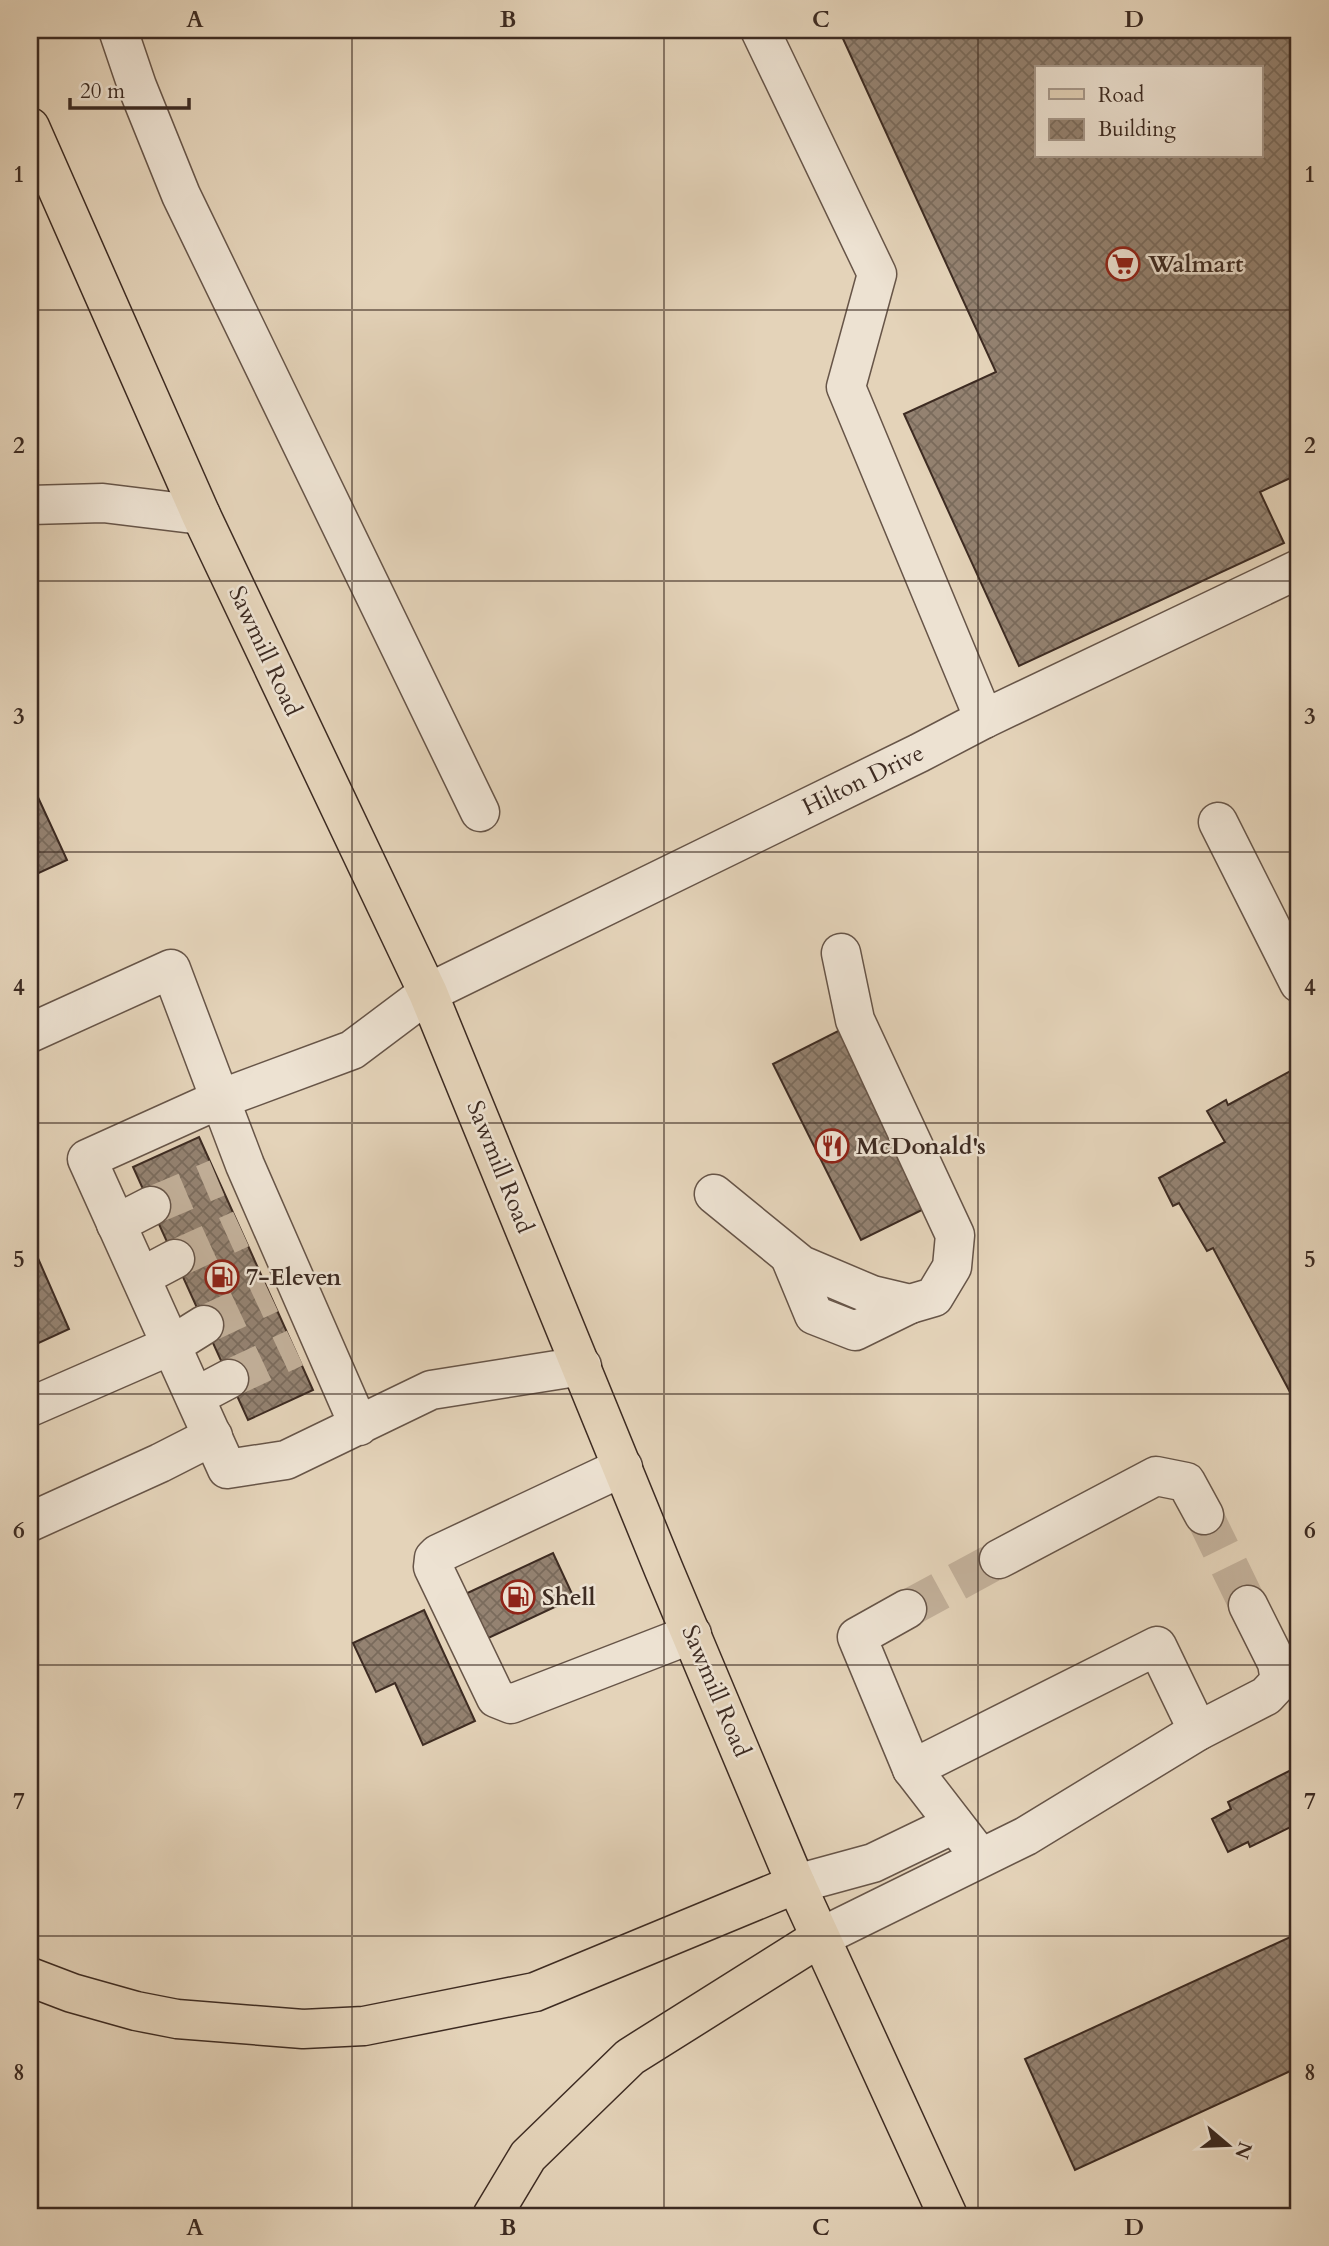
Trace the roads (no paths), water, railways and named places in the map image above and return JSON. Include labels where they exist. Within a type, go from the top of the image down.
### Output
[{"type":"main road","name":"Sawmill Road","points":[[33,144],[201,515],[428,993],[796,1884],[948,2216]]},
{"type":"main road","points":[[30,1977],[72,1993],[177,2019],[303,2029],[364,2026],[535,1992],[796,1884]]},
{"type":"main road","points":[[492,2216],[528,2156],[630,2057],[820,1938]]},
{"type":"street","points":[[118,30],[137,86],[181,195],[480,812]]},
{"type":"street","points":[[760,30],[877,274],[846,387],[984,719]]},
{"type":"street","points":[[30,505],[103,503],[201,515]]},
{"type":"street","name":"Hilton Drive","points":[[116,1224],[87,1159],[220,1099],[352,1050],[428,993],[919,754],[984,719],[1299,569]]},
{"type":"street","points":[[1218,822],[1299,983]]},
{"type":"street","points":[[714,1194],[801,1265],[872,1295],[910,1304],[934,1297],[952,1268],[956,1236],[855,1020],[841,953]]},
{"type":"street","points":[[30,1033],[171,969],[220,1099],[231,1171],[307,1341],[359,1426]]},
{"type":"street","points":[[151,1206],[116,1224],[220,1452]]},
{"type":"street","points":[[141,1277],[175,1259]]},
{"type":"street","points":[[30,1407],[172,1345],[205,1325]]},
{"type":"street","points":[[30,1522],[220,1452],[286,1460],[431,1390],[582,1366]]},
{"type":"street","points":[[195,1397],[229,1379]]},
{"type":"street","points":[[623,1467],[438,1554],[434,1558],[433,1567],[496,1698],[504,1703],[511,1704],[692,1634]]},
{"type":"street","points":[[999,1559],[1156,1476],[1186,1482],[1204,1515]]},
{"type":"street","points":[[820,1938],[1026,1836],[1198,1731],[1266,1696],[1280,1681],[1277,1663],[1248,1605]]},
{"type":"street","points":[[907,1609],[857,1637],[912,1769],[980,1857]]},
{"type":"street","points":[[912,1769],[1157,1646],[1198,1731]]},
{"type":"street","points":[[796,1884],[873,1863],[954,1824]]},
{"type":"tunnel","points":[[151,1206],[217,1178]]},
{"type":"tunnel","points":[[175,1259],[241,1229]]},
{"type":"tunnel","points":[[204,1325],[270,1294]]},
{"type":"tunnel","points":[[229,1379],[295,1348]]},
{"type":"tunnel","points":[[1204,1515],[1248,1605]]},
{"type":"tunnel","points":[[907,1609],[999,1559]]},
{"type":"place","name":"Walmart","points":[[1123,264]]},
{"type":"place","name":"McDonald's","points":[[832,1146]]},
{"type":"place","name":"7-Eleven","points":[[222,1277]]},
{"type":"place","name":"Shell","points":[[518,1597]]}]
